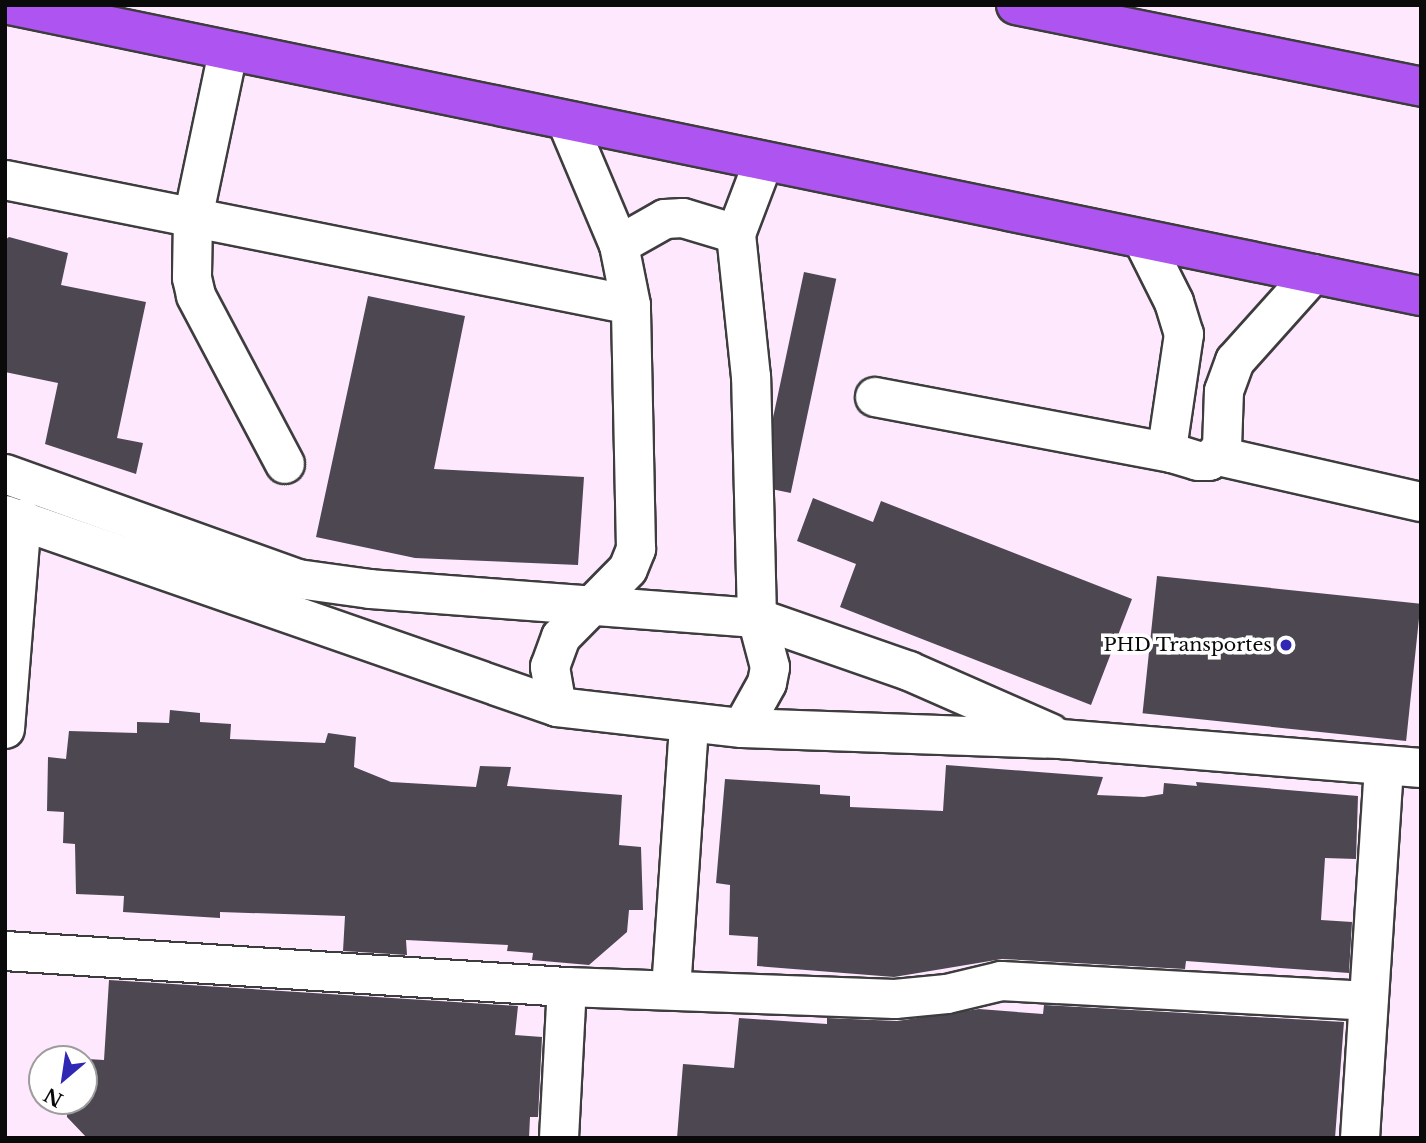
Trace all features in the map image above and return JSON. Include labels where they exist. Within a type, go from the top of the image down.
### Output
[{"type":"highway","points":[[9,5],[568,124],[1421,296]]},
{"type":"highway","points":[[1016,5],[1421,88]]},
{"type":"street","points":[[228,51],[193,218],[192,278],[196,296],[285,464]]},
{"type":"street","points":[[557,707],[550,680],[556,646],[587,608],[633,563],[636,548],[631,305],[620,245],[568,124]]},
{"type":"street","points":[[742,729],[767,683],[770,667],[757,618],[751,377],[736,234],[763,163]]},
{"type":"street","points":[[5,180],[631,305]]},
{"type":"street","points":[[620,245],[665,219],[692,220],[736,234]]},
{"type":"street","points":[[1143,240],[1182,324],[1184,351],[1168,443],[1172,453]]},
{"type":"street","points":[[1218,456],[1224,391],[1235,361],[1313,274]]},
{"type":"street","points":[[875,397],[1172,453],[1198,461],[1218,456],[1421,502]]},
{"type":"street","points":[[5,474],[298,579],[587,608],[757,618],[909,671],[1061,739]]},
{"type":"street","points":[[5,729],[14,517],[557,707],[742,729],[1061,739],[1402,767],[1368,1001],[1360,1138]]},
{"type":"street","points":[[671,990],[689,724]]},
{"type":"street","points":[[5,951],[567,987],[895,999],[947,994],[1001,981],[1368,1001]]},
{"type":"street","points":[[559,1138],[567,987]]},
{"type":"building","points":[[9,237],[68,253],[61,285],[146,302],[117,438],[143,443],[136,474],[45,444],[58,383],[5,372],[5,240]]},
{"type":"building","points":[[804,272],[836,279],[791,493],[758,486]]},
{"type":"building","points":[[368,296],[465,316],[434,469],[584,477],[578,565],[415,558],[316,537]]},
{"type":"building","points":[[813,498],[873,522],[881,501],[1132,599],[1091,705],[840,607],[856,564],[797,541]]},
{"type":"building","name":"PHD Transportes","points":[[1157,576],[1421,604],[1406,741],[1143,713]]},
{"type":"building","points":[[170,710],[200,713],[200,722],[231,724],[230,739],[325,743],[328,733],[356,737],[354,767],[391,782],[476,787],[480,766],[511,767],[507,786],[622,795],[619,845],[641,847],[643,910],[629,910],[627,932],[589,965],[532,960],[533,953],[507,951],[508,945],[406,940],[407,955],[343,951],[345,916],[220,912],[220,918],[123,912],[124,896],[76,894],[75,844],[63,843],[64,812],[47,811],[48,757],[66,759],[69,731],[137,733],[137,722],[169,723]]},
{"type":"building","points":[[946,765],[1103,777],[1097,795],[1144,797],[1163,794],[1164,783],[1197,786],[1196,782],[1358,796],[1356,859],[1325,858],[1321,920],[1352,922],[1349,973],[1186,961],[1185,969],[1002,959],[894,977],[757,966],[758,937],[729,935],[730,885],[716,883],[725,779],[820,785],[820,794],[850,796],[850,807],[943,811]]},
{"type":"building","points":[[109,980],[518,1006],[515,1035],[542,1037],[538,1117],[530,1117],[529,1138],[87,1138],[67,1115],[98,1115],[98,1060],[104,1060]]},
{"type":"building","points":[[1044,1005],[1344,1022],[1335,1138],[677,1138],[683,1064],[734,1068],[739,1018],[827,1024],[827,1018],[897,1021],[979,1009],[1043,1014]]},
{"type":"place","name":"PHD Transportes","points":[[1286,645]]}]
